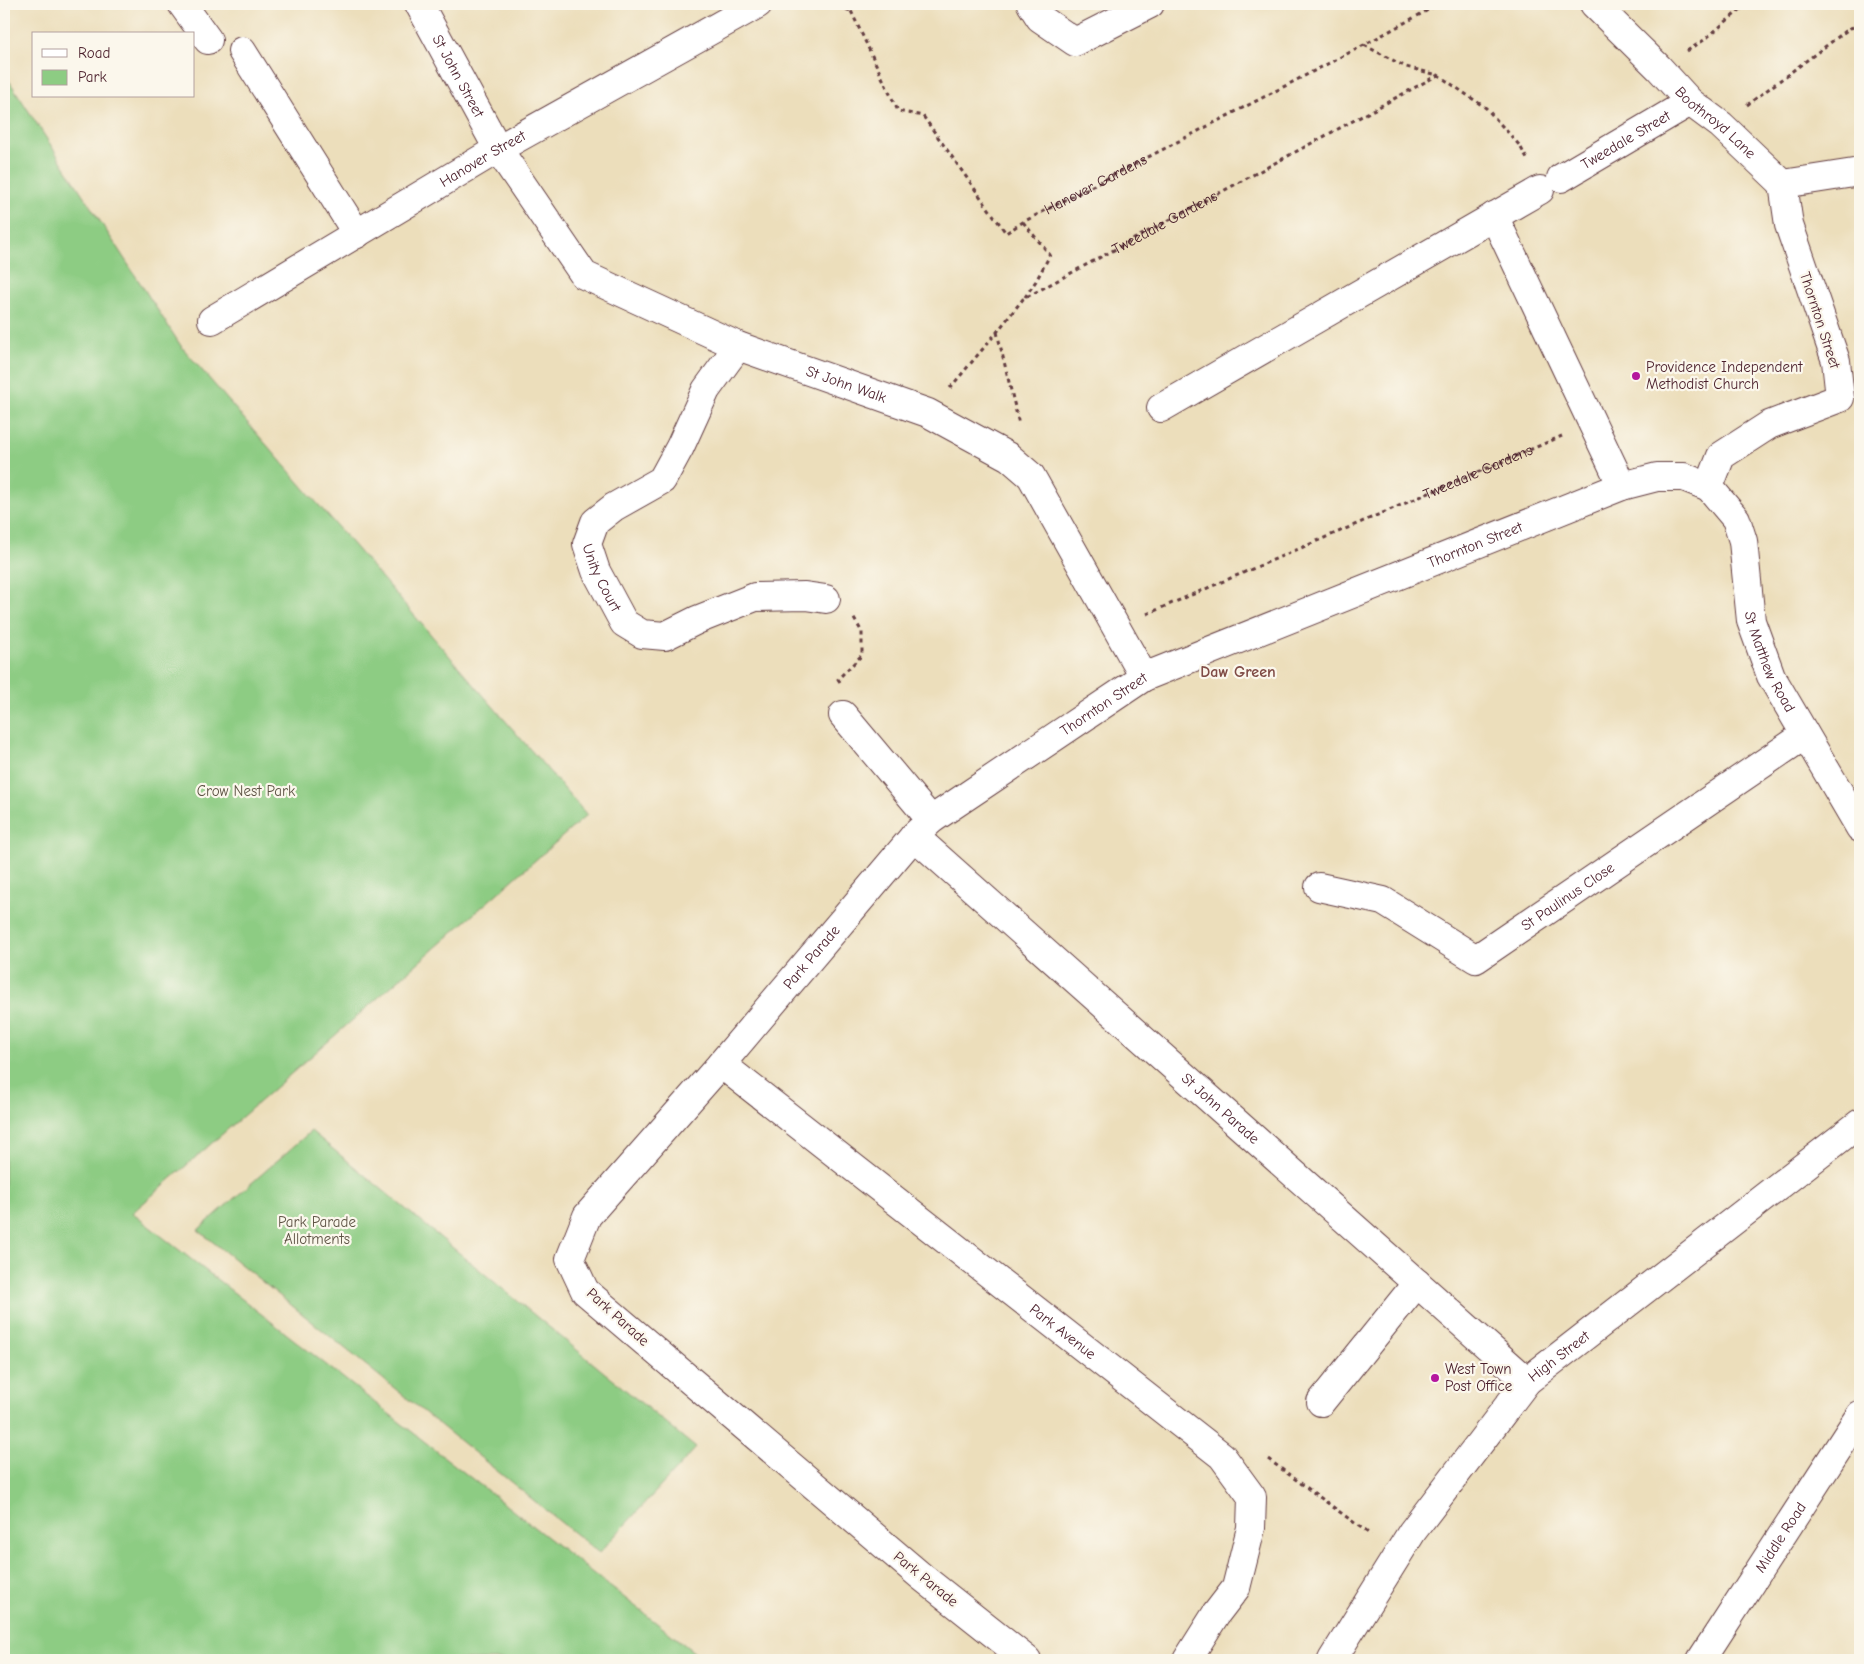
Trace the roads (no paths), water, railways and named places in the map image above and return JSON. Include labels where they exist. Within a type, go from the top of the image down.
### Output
[{"type":"street","points":[[182,4],[208,40]]},
{"type":"street","name":"St John Street","points":[[419,4],[498,149]]},
{"type":"street","name":"Hanover Street","points":[[212,320],[498,149],[758,4]]},
{"type":"street","points":[[1031,4],[1040,18],[1075,42],[1150,4]]},
{"type":"street","name":"Boothroyd Lane","points":[[1594,4],[1659,68],[1690,102],[1721,125],[1783,184]]},
{"type":"street","points":[[242,51],[356,234]]},
{"type":"street","name":"Tweedale Street","points":[[1494,216],[1690,102]]},
{"type":"street","name":"St John Walk","points":[[498,149],[584,276],[738,346],[928,413],[1009,457],[1031,476],[1144,677]]},
{"type":"street","points":[[1783,184],[1860,172]]},
{"type":"street","name":"Thornton Street","points":[[922,828],[1144,677],[1622,486],[1657,477],[1684,478],[1709,487],[1721,456],[1769,426],[1840,398],[1836,361],[1789,225],[1783,184]]},
{"type":"street","points":[[1161,408],[1494,216],[1622,486]]},
{"type":"street","name":"Unity Court","points":[[738,346],[706,390],[662,480],[614,507],[595,522],[587,544],[596,571],[624,623],[642,634],[665,636],[697,620],[756,598],[805,596],[826,599]]},
{"type":"street","name":"St Matthew Road","points":[[1709,487],[1736,519],[1743,541],[1750,621],[1771,676],[1860,828]]},
{"type":"street","name":"St John Parade","points":[[843,715],[922,828],[1416,1283],[1527,1380]]},
{"type":"street","name":"St Paulinus Close","points":[[1319,887],[1382,901],[1476,959],[1805,735]]},
{"type":"street","name":"Park Parade","points":[[922,828],[721,1064],[587,1216],[570,1260],[585,1291],[922,1577],[1027,1660]]},
{"type":"street","name":"Park Avenue","points":[[721,1064],[1222,1456],[1252,1497],[1251,1528],[1236,1588],[1216,1614],[1187,1660]]},
{"type":"street","name":"High Street","points":[[1332,1660],[1412,1532],[1527,1380],[1860,1123]]},
{"type":"street","points":[[1321,1402],[1416,1283]]},
{"type":"street","name":"Middle Road","points":[[1701,1660],[1860,1415]]},
{"type":"place","name":"Providence Independent Methodist Church","points":[[1636,376]]},
{"type":"place","name":"West Town Post Office","points":[[1435,1378]]},
{"type":"district","name":"Daw Green","points":[[1238,671]]},
{"type":"park label","name":"Crow Nest Park","points":[[246,791]]},
{"type":"park label","name":"Park Parade Allotments","points":[[317,1230]]}]
